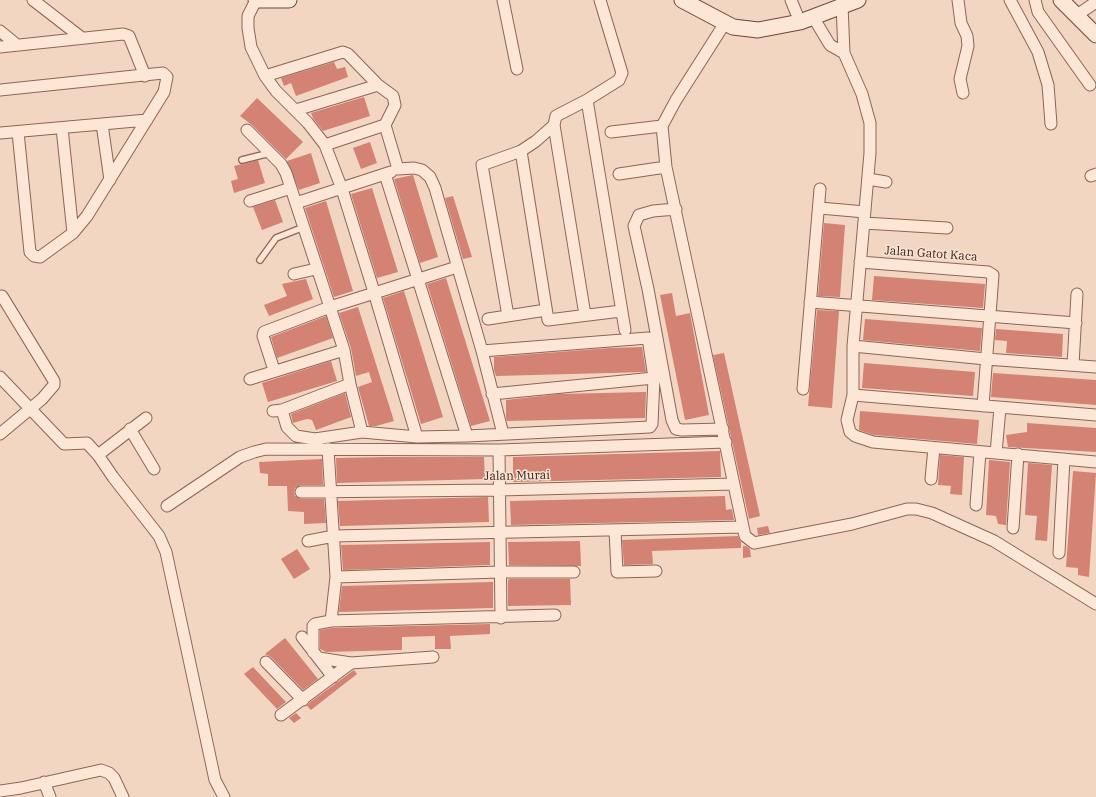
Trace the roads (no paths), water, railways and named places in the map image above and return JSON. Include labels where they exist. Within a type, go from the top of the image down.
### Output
[{"type":"street","points":[[34,0],[82,38]]},
{"type":"street","points":[[290,0],[256,0],[248,16],[251,47],[265,76],[276,91],[308,123],[325,145],[342,189],[417,437]]},
{"type":"street","points":[[503,0],[517,69]]},
{"type":"street","points":[[584,315],[554,125],[556,116],[587,100],[619,80],[622,73],[600,0]]},
{"type":"street","points":[[682,0],[725,23],[742,29],[758,30],[806,19],[858,0]]},
{"type":"street","points":[[791,0],[830,45],[844,53]]},
{"type":"street","points":[[958,0],[961,23],[967,36],[968,46],[960,79],[963,93]]},
{"type":"street","points":[[1010,0],[1038,52],[1048,86],[1051,124]]},
{"type":"street","points":[[1035,0],[1038,12],[1090,85]]},
{"type":"street","points":[[1061,0],[1096,35]]},
{"type":"street","points":[[1077,15],[1096,2]]},
{"type":"street","points":[[842,5],[844,53],[862,94],[870,123],[868,179],[860,262],[852,395],[847,420],[850,432],[855,436],[874,442],[1096,462]]},
{"type":"street","points":[[725,23],[676,100],[662,126],[666,166],[745,536],[754,543],[852,524],[907,509],[916,509],[932,513],[994,541],[1096,604]]},
{"type":"street","points":[[0,31],[17,45]]},
{"type":"street","points":[[0,47],[123,34],[129,36],[145,76]]},
{"type":"street","points":[[265,76],[343,52],[348,54],[378,84],[393,96],[395,105],[385,125],[398,169]]},
{"type":"street","points":[[0,90],[145,76],[162,73],[167,77],[164,92],[87,216],[73,233],[40,257],[34,256],[30,252],[18,132]]},
{"type":"street","points":[[296,110],[378,84]]},
{"type":"street","points":[[587,100],[625,330]]},
{"type":"street","points":[[0,133],[147,120]]},
{"type":"street","points":[[102,124],[110,180]]},
{"type":"street","points":[[325,145],[385,125]]},
{"type":"street","points":[[508,316],[482,164],[521,151],[536,141],[554,125]]},
{"type":"street","points":[[611,132],[662,126]]},
{"type":"street","points":[[62,128],[73,233]]},
{"type":"street","points":[[247,130],[281,164],[291,188],[344,350],[350,384],[362,432]]},
{"type":"street","points":[[521,151],[548,320],[621,311]]},
{"type":"street","points":[[619,174],[666,166]]},
{"type":"street","points":[[296,203],[342,189],[398,169],[414,168],[422,170],[430,177],[482,351],[502,434]]},
{"type":"street","points":[[385,174],[467,436]]},
{"type":"street","points":[[868,179],[886,182]]},
{"type":"street","points":[[250,201],[291,188]]},
{"type":"street","points":[[803,389],[820,208],[820,189]]},
{"type":"street","points":[[820,208],[864,217],[947,228]]},
{"type":"street","points":[[676,209],[654,211],[639,215],[634,226],[648,290],[672,420],[676,429],[723,429]]},
{"type":"street","name":"Jalan Gatot Kaca","points":[[860,262],[988,272],[993,275],[994,280],[990,316]]},
{"type":"street","points":[[274,370],[263,336],[264,332],[374,292],[457,267]]},
{"type":"street","points":[[294,274],[316,268]]},
{"type":"street","points":[[1073,365],[1077,294]]},
{"type":"street","points":[[0,434],[53,387],[54,380],[2,296]]},
{"type":"street","points":[[810,302],[1076,323]]},
{"type":"street","points":[[488,319],[546,310]]},
{"type":"street","points":[[983,406],[990,316]]},
{"type":"street","points":[[350,384],[277,410],[287,427],[296,436],[315,439],[362,432],[417,437],[467,436],[650,427],[652,424],[654,378],[648,338],[482,351]]},
{"type":"street","points":[[854,346],[986,359],[1096,367]]},
{"type":"street","points":[[250,379],[274,370],[344,350]]},
{"type":"street","points":[[0,377],[64,444],[86,443],[98,455],[113,478],[159,536],[166,552],[208,752],[215,780],[224,797]]},
{"type":"street","points":[[492,394],[654,378]]},
{"type":"street","points":[[852,395],[1096,415]]},
{"type":"street","points":[[996,453],[1000,408]]},
{"type":"street","points":[[98,455],[146,418]]},
{"type":"street","points":[[130,429],[154,469]]},
{"type":"street","points":[[167,506],[240,457],[254,452],[280,449],[499,450],[726,442]]},
{"type":"street","points":[[931,479],[934,448]]},
{"type":"street","points":[[328,450],[336,577],[331,621]]},
{"type":"street","points":[[499,450],[498,533],[501,618]]},
{"type":"street","points":[[976,505],[980,452]]},
{"type":"street","points":[[1013,528],[1018,454]]},
{"type":"street","points":[[1059,553],[1064,459]]},
{"type":"street","name":"Jalan Murai","points":[[301,492],[330,490],[499,490],[734,484]]},
{"type":"street","points":[[308,541],[334,536],[743,527]]},
{"type":"street","points":[[615,530],[617,572],[656,571]]},
{"type":"street","points":[[336,577],[500,572],[574,572]]},
{"type":"street","points":[[316,655],[313,626],[314,624],[331,621],[501,618],[555,615]]},
{"type":"street","points":[[302,637],[333,677]]},
{"type":"street","points":[[316,655],[351,663],[433,657]]},
{"type":"street","points":[[266,662],[302,700]]},
{"type":"street","points":[[281,715],[351,663]]},
{"type":"street","points":[[0,791],[101,770],[109,773],[114,778],[123,797]]},
{"type":"street","points":[[44,782],[50,797]]},
{"type":"lane","points":[[242,160],[271,153]]},
{"type":"lane","points":[[260,260],[276,238],[304,228]]}]
